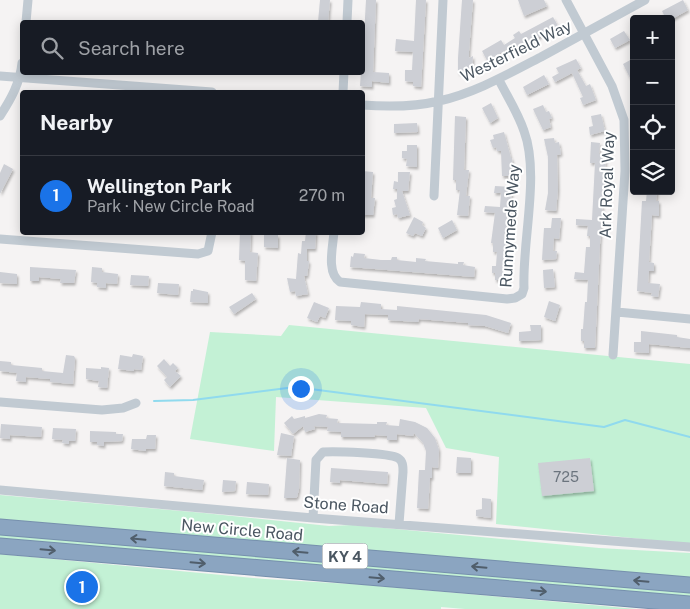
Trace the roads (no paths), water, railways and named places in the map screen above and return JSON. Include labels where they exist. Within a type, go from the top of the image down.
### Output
[{"type":"highway","name":"New Circle Road","points":[[0,527],[690,585]]},
{"type":"highway","name":"KY 4","points":[[0,546],[690,604]]},
{"type":"street","points":[[26,20],[28,0]]},
{"type":"street","points":[[347,20],[348,0]]},
{"type":"street","points":[[434,196],[444,0]]},
{"type":"street","name":"Ark Royal Way","points":[[566,0],[615,94],[622,111],[625,131],[625,171],[613,355]]},
{"type":"street","name":"Westerfield Way","points":[[365,105],[398,106],[439,101],[498,80],[645,0]]},
{"type":"street","points":[[0,116],[11,98],[20,75]]},
{"type":"street","points":[[343,90],[344,75]]},
{"type":"street","points":[[0,76],[185,90]]},
{"type":"street","name":"Runnymede Way","points":[[334,235],[332,270],[335,279],[343,283],[507,299],[522,294],[524,288],[529,194],[529,152],[524,131],[498,80]]},
{"type":"street","points":[[0,239],[198,254],[208,251],[211,235]]},
{"type":"street","points":[[617,312],[690,319]]},
{"type":"street","points":[[0,402],[102,410],[123,408],[136,403]]},
{"type":"street","points":[[313,518],[317,458],[323,452],[334,452],[390,456],[400,459],[403,464],[403,472],[399,524]]},
{"type":"street","name":"Stone Road","points":[[0,490],[313,518],[690,547]]},
{"type":"waterway","points":[[154,401],[193,400],[295,387],[604,427],[625,420],[690,437]]},
{"type":"place","name":"Wellington Park","points":[[82,587]]}]
